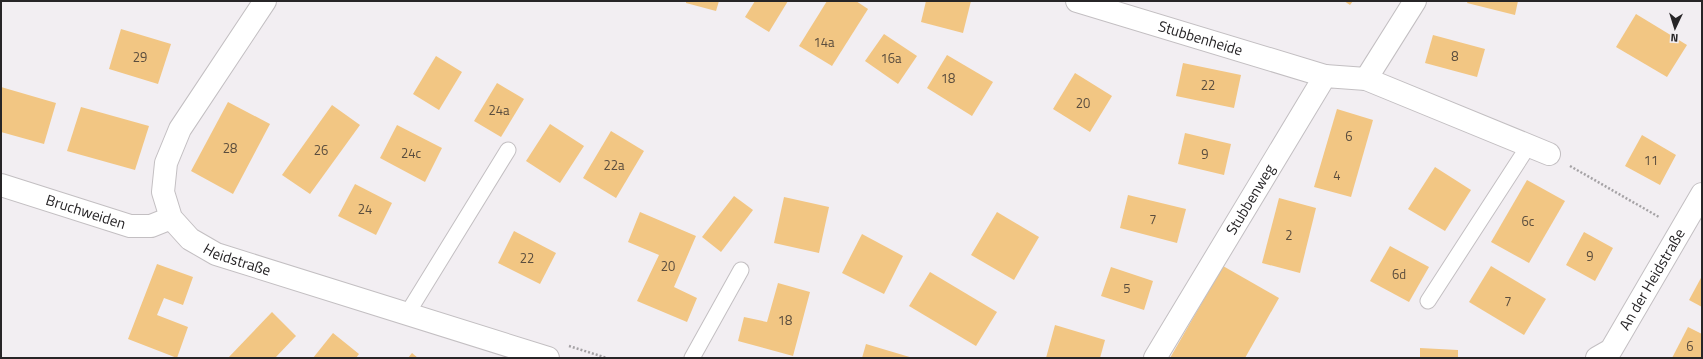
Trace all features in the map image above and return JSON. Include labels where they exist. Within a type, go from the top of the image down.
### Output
[{"type":"street","name":"Heidstraße","points":[[265,1],[180,129],[166,163],[163,192],[171,218],[190,239],[216,254],[407,314],[556,351]]},
{"type":"street","name":"Stubbenheide","points":[[1077,1],[1325,76]]},
{"type":"street","points":[[1366,79],[1415,1]]},
{"type":"street","points":[[1325,76],[1366,79],[1549,154]]},
{"type":"street","name":"Stubbenweg","points":[[1156,358],[1325,76]]},
{"type":"street","name":"Bruchweiden","points":[[1,185],[130,226],[151,226],[171,218]]},
{"type":"street","name":"An der Heidstraße","points":[[1597,358],[1611,350],[1702,194]]},
{"type":"lane","points":[[1428,301],[1528,145]]},
{"type":"lane","points":[[407,314],[508,150]]},
{"type":"lane","points":[[692,358],[741,270]]},
{"type":"path","points":[[1549,154],[1681,229]]},
{"type":"path","points":[[556,351],[607,358]]},
{"type":"building","points":[[686,1],[719,1],[716,11],[686,3]]},
{"type":"building","points":[[755,1],[788,1],[769,32],[745,17]]},
{"type":"building","points":[[827,1],[856,1],[868,9],[832,66],[799,46]]},
{"type":"building","points":[[926,1],[971,1],[963,33],[921,22]]},
{"type":"building","points":[[1344,1],[1353,1],[1350,5]]},
{"type":"building","points":[[1468,1],[1518,1],[1515,15],[1467,3]]},
{"type":"building","points":[[1636,14],[1687,45],[1667,77],[1616,47]]},
{"type":"building","points":[[121,29],[171,44],[158,84],[109,69]]},
{"type":"building","points":[[884,34],[917,56],[898,84],[865,61]]},
{"type":"building","points":[[1433,35],[1485,49],[1477,77],[1425,63]]},
{"type":"building","points":[[947,55],[993,82],[972,116],[927,88]]},
{"type":"building","points":[[436,56],[462,72],[439,110],[413,94]]},
{"type":"building","points":[[1183,63],[1241,75],[1234,108],[1176,96]]},
{"type":"building","points":[[1075,73],[1112,96],[1090,132],[1053,109]]},
{"type":"building","points":[[497,83],[524,99],[501,137],[474,121]]},
{"type":"building","points":[[1,87],[56,103],[44,144],[1,132]]},
{"type":"building","points":[[228,102],[270,124],[233,194],[191,171]]},
{"type":"building","points":[[332,105],[360,125],[310,194],[282,175]]},
{"type":"building","points":[[81,107],[149,126],[135,170],[67,151]]},
{"type":"building","points":[[1337,109],[1373,120],[1351,197],[1314,187]]},
{"type":"building","points":[[550,124],[584,146],[560,183],[526,161]]},
{"type":"building","points":[[397,125],[442,148],[425,182],[380,158]]},
{"type":"building","points":[[611,131],[644,151],[616,198],[583,178]]},
{"type":"building","points":[[1185,133],[1231,144],[1224,175],[1178,164]]},
{"type":"building","points":[[1642,135],[1676,155],[1660,185],[1625,166]]},
{"type":"building","points":[[1435,167],[1471,190],[1445,231],[1408,209]]},
{"type":"building","points":[[1527,180],[1565,201],[1529,263],[1491,242]]},
{"type":"building","points":[[355,184],[392,203],[376,235],[338,216]]},
{"type":"building","points":[[1128,195],[1186,209],[1177,243],[1120,228]]},
{"type":"building","points":[[734,196],[753,210],[721,252],[702,237]]},
{"type":"building","points":[[784,197],[829,207],[819,253],[774,243]]},
{"type":"building","points":[[1279,198],[1316,208],[1300,273],[1262,263]]},
{"type":"building","points":[[640,212],[696,236],[674,287],[697,298],[687,322],[637,301],[659,255],[628,242]]},
{"type":"building","points":[[997,212],[1039,237],[1014,280],[971,255]]},
{"type":"building","points":[[514,231],[556,253],[540,284],[498,263]]},
{"type":"building","points":[[1584,232],[1613,248],[1595,281],[1566,265]]},
{"type":"building","points":[[862,234],[903,256],[884,294],[842,273]]},
{"type":"building","points":[[1390,246],[1429,267],[1409,302],[1370,281]]},
{"type":"building","points":[[157,264],[193,277],[183,305],[164,298],[157,315],[188,327],[177,358],[128,339]]},
{"type":"building","points":[[1223,266],[1279,298],[1245,358],[1170,358]]},
{"type":"building","points":[[1491,266],[1546,299],[1524,335],[1469,302]]},
{"type":"building","points":[[1111,267],[1153,281],[1144,310],[1101,296]]},
{"type":"building","points":[[930,272],[997,312],[976,346],[909,306]]},
{"type":"building","points":[[1702,276],[1702,307],[1689,300]]},
{"type":"building","points":[[778,283],[810,292],[793,356],[738,341],[744,317],[767,322]]},
{"type":"building","points":[[272,312],[296,336],[275,358],[228,358]]},
{"type":"building","points":[[1055,325],[1105,340],[1100,358],[1046,358]]},
{"type":"building","points":[[1688,327],[1702,334],[1702,358],[1672,358]]},
{"type":"building","points":[[333,333],[359,354],[356,358],[313,358]]},
{"type":"building","points":[[866,344],[913,358],[862,358]]},
{"type":"building","points":[[1420,348],[1458,350],[1458,358],[1420,358]]},
{"type":"building","points":[[412,353],[418,358],[408,358]]}]
